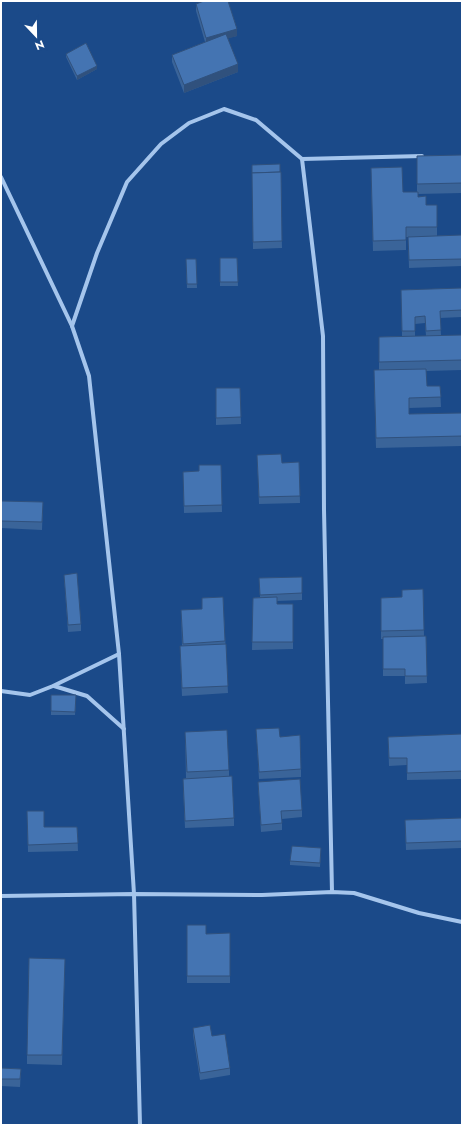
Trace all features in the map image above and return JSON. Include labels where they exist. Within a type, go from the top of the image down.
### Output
[{"type":"street","points":[[72,326],[97,254],[127,182],[161,144],[189,123],[224,109],[256,120],[302,159],[322,336],[332,892]]},
{"type":"street","points":[[302,159],[424,156]]},
{"type":"street","points":[[1,177],[72,326],[89,376],[119,654],[134,894],[140,1125]]},
{"type":"street","points":[[1,691],[30,695],[53,686],[119,654]]},
{"type":"street","points":[[53,686],[87,696],[124,729]]},
{"type":"street","points":[[1,896],[134,894],[262,895],[332,892],[354,893],[419,913],[462,922]]},
{"type":"building","points":[[204,1],[228,1],[237,29],[206,38],[196,4]]},
{"type":"building","points":[[226,34],[238,64],[184,85],[172,55]]},
{"type":"building","points":[[86,43],[97,66],[77,76],[66,54]]},
{"type":"building","points":[[462,155],[462,183],[417,184],[417,156]]},
{"type":"building","points":[[280,164],[280,172],[252,173],[252,165]]},
{"type":"building","points":[[402,167],[403,192],[418,192],[418,197],[426,196],[426,205],[437,205],[437,227],[406,227],[406,240],[373,241],[371,168]]},
{"type":"building","points":[[281,172],[282,241],[253,242],[252,173]]},
{"type":"building","points":[[462,235],[462,259],[409,260],[408,237]]},
{"type":"building","points":[[220,258],[237,258],[238,282],[220,282]]},
{"type":"building","points":[[186,259],[196,259],[197,284],[187,284]]},
{"type":"building","points":[[462,288],[462,310],[440,311],[441,330],[426,331],[425,316],[415,317],[415,331],[402,331],[401,290]]},
{"type":"building","points":[[462,335],[462,360],[379,362],[379,337]]},
{"type":"building","points":[[426,369],[427,386],[440,386],[441,397],[409,398],[409,414],[462,413],[462,436],[376,438],[374,370]]},
{"type":"building","points":[[216,388],[240,388],[241,417],[216,418]]},
{"type":"building","points":[[281,454],[282,463],[299,462],[300,496],[259,497],[257,455]]},
{"type":"building","points":[[199,465],[221,465],[222,505],[184,506],[183,472],[199,471]]},
{"type":"building","points":[[1,501],[43,502],[42,522],[1,521]]},
{"type":"building","points":[[77,573],[81,624],[68,625],[64,575]]},
{"type":"building","points":[[302,577],[302,593],[260,595],[259,578]]},
{"type":"building","points":[[423,589],[424,630],[381,631],[381,598],[402,597],[402,590]]},
{"type":"building","points":[[223,597],[225,641],[183,644],[181,610],[202,609],[202,598]]},
{"type":"building","points":[[277,597],[277,604],[293,604],[293,642],[252,642],[253,598]]},
{"type":"building","points":[[426,636],[427,676],[405,676],[405,669],[383,669],[383,637]]},
{"type":"building","points":[[226,644],[228,686],[182,688],[180,646]]},
{"type":"building","points":[[51,695],[76,695],[75,712],[51,711]]},
{"type":"building","points":[[279,728],[280,737],[300,735],[301,769],[259,772],[256,729]]},
{"type":"building","points":[[227,730],[229,770],[187,772],[185,732]]},
{"type":"building","points":[[462,734],[462,771],[407,773],[407,758],[389,758],[388,737]]},
{"type":"building","points":[[232,776],[234,818],[185,821],[183,779]]},
{"type":"building","points":[[300,779],[302,810],[281,811],[282,823],[261,825],[258,782]]},
{"type":"building","points":[[27,811],[44,811],[44,827],[77,827],[78,843],[28,845]]},
{"type":"building","points":[[462,818],[462,841],[406,843],[405,820]]},
{"type":"building","points":[[292,846],[321,848],[320,863],[290,861]]},
{"type":"building","points":[[187,925],[206,925],[206,934],[230,933],[230,976],[187,976]]},
{"type":"building","points":[[29,958],[65,959],[62,1055],[27,1055]]},
{"type":"building","points":[[210,1025],[212,1036],[225,1034],[230,1068],[200,1073],[193,1028]]},
{"type":"building","points":[[1,1068],[21,1069],[20,1079],[1,1079]]}]
